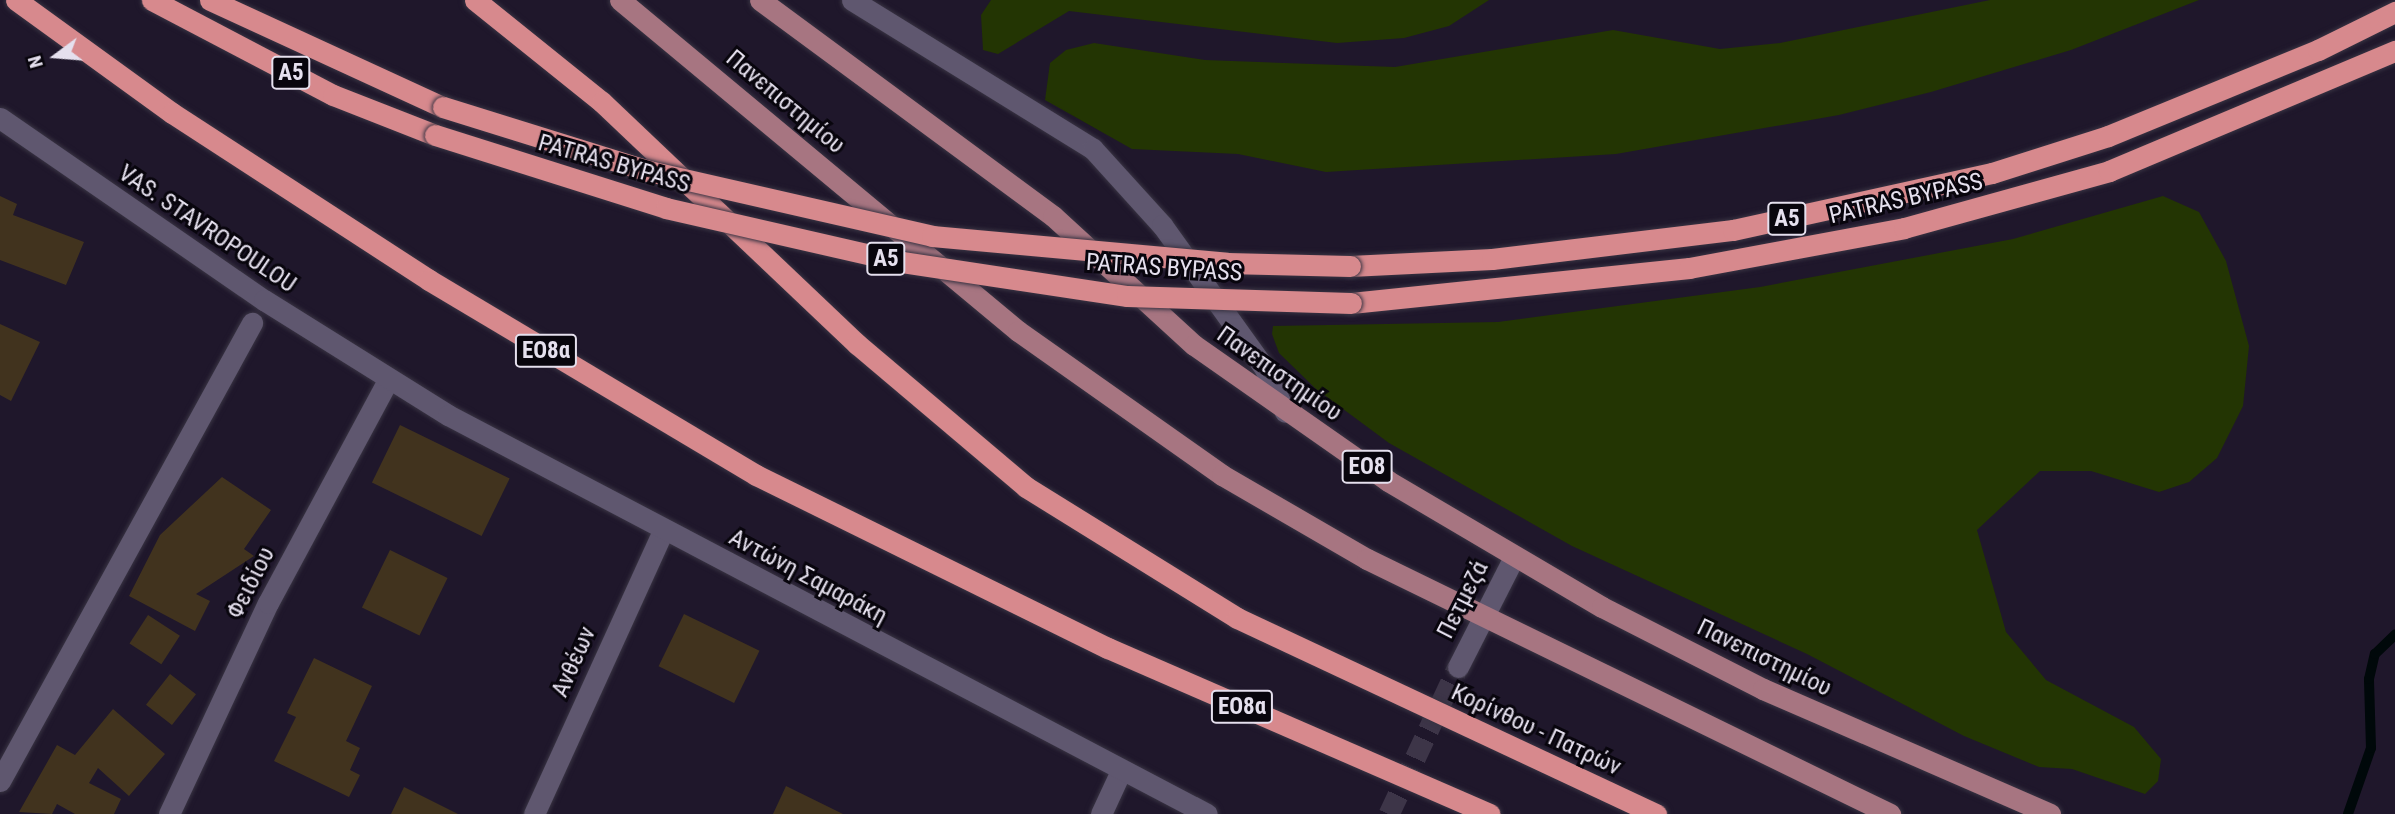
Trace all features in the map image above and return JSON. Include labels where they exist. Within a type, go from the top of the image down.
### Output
[{"type":"highway","name":"ΕΟ8α","points":[[16,0],[172,113],[429,280],[756,475],[1108,649],[1489,814]]},
{"type":"highway","name":"PATRAS BYPASS","points":[[152,0],[333,95],[435,135],[666,208],[902,262],[1127,296],[1351,303],[1477,295],[1795,251],[2012,202],[2203,135],[2395,51]]},
{"type":"highway","name":"PATRAS BYPASS","points":[[210,0],[443,107],[649,171],[932,236],[1227,263],[1350,266],[1609,247],[1852,206],[1992,173],[2208,95],[2395,12]]},
{"type":"highway","name":"Κορίνθου - Πατρών","points":[[475,0],[601,102],[856,344],[1026,487],[1217,607],[1394,693],[1656,814]]},
{"type":"main road","name":"Πανεπιστημίου","points":[[620,0],[1088,386],[1269,504],[1484,616],[1890,814]]},
{"type":"main road","name":"Πανεπιστημίου","points":[[760,0],[1053,216],[1194,345],[1285,412],[1514,557],[1763,689],[2050,814]]},
{"type":"street","points":[[852,0],[1093,149],[1162,225],[1265,369],[1285,412]]},
{"type":"street","name":"VAS. STAVROPOULOU","points":[[0,118],[388,380]]},
{"type":"street","points":[[0,781],[252,323]]},
{"type":"street","name":"Αντώνη Σαμαράκη","points":[[388,380],[663,531],[1120,773],[1207,814]]},
{"type":"street","name":"Φειδίου","points":[[169,814],[268,603],[388,380]]},
{"type":"street","name":"Ανθέων","points":[[534,814],[663,531]]},
{"type":"street","name":"Πετμεζά","points":[[1458,667],[1514,557]]},
{"type":"street","points":[[1101,814],[1120,773]]},
{"type":"green space","points":[[991,0],[1489,0],[1449,26],[1404,38],[1337,43],[1069,11],[998,54],[983,50],[981,15]]},
{"type":"green space","points":[[1990,0],[2199,0],[2071,50],[1931,92],[1839,115],[1616,154],[1326,172],[1238,154],[1132,149],[1045,100],[1050,63],[1066,50],[1094,43],[1205,60],[1395,67],[1613,30],[1720,49],[1780,43]]},
{"type":"green space","points":[[2163,196],[2199,212],[2226,261],[2249,346],[2243,406],[2217,458],[2189,482],[2159,492],[2091,471],[2040,471],[1977,530],[2006,632],[2046,680],[2134,727],[2161,759],[2158,781],[2145,794],[2072,769],[2039,767],[1964,736],[1807,654],[1572,546],[1389,443],[1316,389],[1279,353],[1272,334],[1273,326],[1498,322],[1760,287],[2013,239]]},
{"type":"building","points":[[0,196],[17,204],[13,215],[84,242],[66,285],[0,260]]},
{"type":"building","points":[[0,324],[40,342],[11,401],[0,395]]},
{"type":"building","points":[[400,425],[510,478],[482,536],[372,483]]},
{"type":"building","points":[[222,477],[271,510],[244,549],[254,556],[196,594],[210,601],[195,631],[129,596],[160,535]]},
{"type":"building","points":[[390,550],[448,578],[419,636],[362,608]]},
{"type":"building","points":[[684,614],[759,651],[734,703],[659,666]]},
{"type":"building","points":[[148,615],[180,636],[161,664],[129,644]]},
{"type":"building","points":[[314,658],[372,686],[346,741],[360,748],[350,770],[360,775],[349,797],[274,761],[296,717],[287,713]]},
{"type":"building","points":[[170,674],[196,694],[172,725],[146,705]]},
{"type":"building","points":[[113,709],[165,754],[129,796],[98,768],[89,783],[121,799],[114,814],[75,814],[57,804],[52,814],[19,812],[57,745],[75,755]]},
{"type":"building","points":[[786,786],[843,814],[773,814]]},
{"type":"building","points":[[404,787],[458,814],[391,814]]},
{"type":"waterway","points":[[2348,814],[2371,748],[2369,679],[2375,654],[2395,635]]},
{"type":"tunnel","points":[[1389,814],[1458,667]]}]
